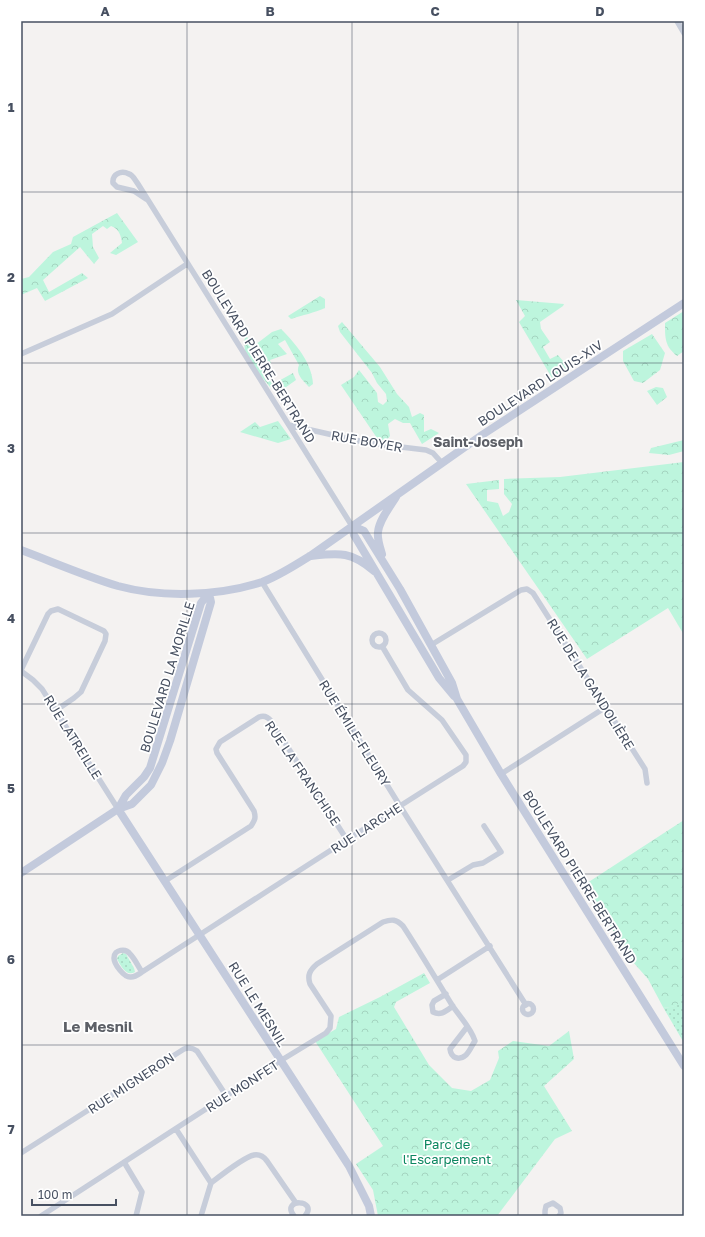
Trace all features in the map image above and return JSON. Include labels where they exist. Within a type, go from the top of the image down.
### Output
[{"type":"main road","name":"BOULEVARD LOUIS-XIV","points":[[21,550],[89,576],[124,587],[163,593],[209,593],[262,582],[289,569],[310,556],[442,463],[684,303]]},
{"type":"main road","points":[[385,565],[378,544],[378,532],[382,521],[397,494]]},
{"type":"main road","name":"BOULEVARD PIERRE-BERTRAND","points":[[352,526],[364,531],[400,589],[452,683],[457,699]]},
{"type":"main road","name":"BOULEVARD PIERRE-BERTRAND","points":[[352,526],[354,535],[439,678],[457,699],[501,774],[684,1066]]},
{"type":"main road","points":[[310,556],[337,554],[353,557],[363,562],[379,575]]},
{"type":"main road","name":"BOULEVARD LA MORILLE","points":[[21,873],[118,809],[126,795],[144,777],[150,768],[201,603],[209,593]]},
{"type":"main road","name":"RUE LE MESNIL","points":[[118,809],[349,1166],[369,1206],[371,1216]]},
{"type":"street","points":[[677,21],[684,33]]},
{"type":"street","name":"BOULEVARD PIERRE-BERTRAND","points":[[146,199],[134,191],[117,187],[113,183],[116,174],[121,172],[130,174],[188,264],[352,526]]},
{"type":"street","points":[[21,354],[112,314],[188,264]]},
{"type":"street","name":"RUE BOYER","points":[[289,425],[368,443],[426,450],[433,453],[442,463]]},
{"type":"street","name":"RUE ÉMILE-FLEURY","points":[[262,582],[400,806],[526,1005]]},
{"type":"street","name":"RUE DE LA GANDOLIÈRE","points":[[431,645],[521,590],[527,589],[533,592],[645,769],[647,783]]},
{"type":"street","points":[[21,671],[48,614],[51,611],[58,609],[104,631],[106,634],[106,641],[81,692],[55,711]]},
{"type":"street","name":"RUE LARCHE","points":[[142,972],[131,954],[127,951],[118,951],[114,955],[114,959],[124,974],[128,977],[134,977],[142,972],[200,935],[400,806],[463,766],[466,762],[466,755],[442,720],[408,690],[382,646]]},
{"type":"street","name":"RUE LATREILLE","points":[[21,671],[42,689],[118,809]]},
{"type":"street","points":[[501,774],[606,707]]},
{"type":"street","name":"RUE LA FRANCHISE","points":[[165,880],[251,826],[255,821],[256,817],[254,811],[217,753],[216,749],[220,742],[259,717],[263,716],[266,716],[272,721],[347,840]]},
{"type":"street","points":[[448,880],[473,865],[483,863],[501,852],[484,826]]},
{"type":"street","name":"RUE MONFET","points":[[41,1216],[227,1097],[280,1061],[326,1033],[330,1028],[331,1016],[310,984],[308,978],[311,969],[384,922],[390,919],[395,920],[403,926],[436,980]]},
{"type":"street","points":[[467,1028],[450,1049],[453,1057],[461,1058],[466,1054],[475,1041],[472,1031],[467,1028],[436,980],[490,946]]},
{"type":"street","points":[[446,994],[434,1001],[432,1005],[433,1012],[436,1014],[441,1014],[453,1006]]},
{"type":"street","name":"RUE MIGNERON","points":[[21,1153],[184,1049],[188,1048],[197,1051],[227,1097]]},
{"type":"street","points":[[176,1129],[211,1183]]},
{"type":"street","points":[[201,1216],[211,1183],[247,1158],[254,1155],[262,1156],[267,1161],[296,1203]]},
{"type":"street","points":[[124,1162],[142,1192],[136,1216]]},
{"type":"street","points":[[294,1216],[292,1213],[292,1208],[296,1203],[301,1202],[306,1205],[308,1211],[305,1216]]},
{"type":"street","points":[[545,1216],[546,1206],[554,1203],[560,1208],[561,1213],[559,1216]]},
{"type":"green space","points":[[117,213],[138,242],[116,255],[110,253],[122,243],[121,237],[114,227],[111,226],[107,229],[103,226],[92,234],[93,247],[99,258],[94,264],[80,247],[43,280],[49,292],[82,273],[88,278],[45,301],[37,288],[21,295],[21,279],[29,277],[53,252],[71,244],[73,237]]},
{"type":"green space","points":[[320,296],[325,299],[325,308],[291,319],[288,316]]},
{"type":"green space","points":[[516,300],[564,304],[540,322],[541,329],[550,342],[543,347],[550,359],[558,355],[568,367],[552,378],[519,322],[525,316]]},
{"type":"green space","points":[[684,311],[684,351],[677,356],[666,342],[665,323]]},
{"type":"green space","points":[[342,322],[380,367],[397,394],[409,407],[412,417],[420,413],[424,415],[424,432],[431,429],[439,433],[422,444],[410,423],[403,423],[395,419],[388,424],[390,436],[385,442],[377,438],[341,385],[354,377],[359,370],[377,393],[378,402],[383,405],[387,401],[386,394],[377,383],[372,373],[340,332],[338,326]]},
{"type":"green space","points":[[281,329],[297,347],[310,369],[313,384],[309,387],[302,380],[298,371],[299,365],[285,340],[278,344],[287,354],[270,360],[271,364],[268,368],[275,383],[293,373],[296,380],[282,390],[270,387],[256,370],[245,351],[244,341],[246,336],[255,345],[272,332]]},
{"type":"green space","points":[[652,334],[665,353],[660,370],[643,383],[634,381],[623,361],[623,351]]},
{"type":"green space","points":[[656,387],[663,388],[667,397],[657,405],[647,391]]},
{"type":"green space","points":[[278,421],[291,439],[278,443],[240,432],[255,422],[260,427]]},
{"type":"green space","points":[[684,440],[684,451],[669,455],[649,453],[651,448]]},
{"type":"green space","points":[[684,462],[684,635],[668,608],[587,659],[466,484],[499,480],[499,489],[487,490],[487,501],[498,503],[503,516],[509,512],[512,504],[504,494],[504,479],[560,477]]},
{"type":"green space","points":[[684,820],[684,995],[676,1006],[663,1007],[648,979],[633,962],[584,885]]},
{"type":"green space","points":[[123,953],[126,954],[135,972],[126,972],[120,965],[117,959],[118,956]]},
{"type":"green space","name":"Parc de l'Escarpement","points":[[424,973],[430,983],[396,1002],[394,1007],[429,1065],[452,1088],[471,1091],[490,1080],[499,1058],[498,1051],[513,1041],[549,1046],[569,1031],[574,1059],[544,1086],[572,1131],[555,1139],[497,1216],[378,1216],[373,1190],[356,1164],[383,1146],[315,1041],[336,1029],[339,1017]]},
{"type":"green space","points":[[684,995],[684,1043],[663,1007],[671,1007],[676,1005]]},
{"type":"district","name":"Saint-Joseph","points":[[478,442]]},
{"type":"district","name":"Le Mesnil","points":[[98,1027]]}]
